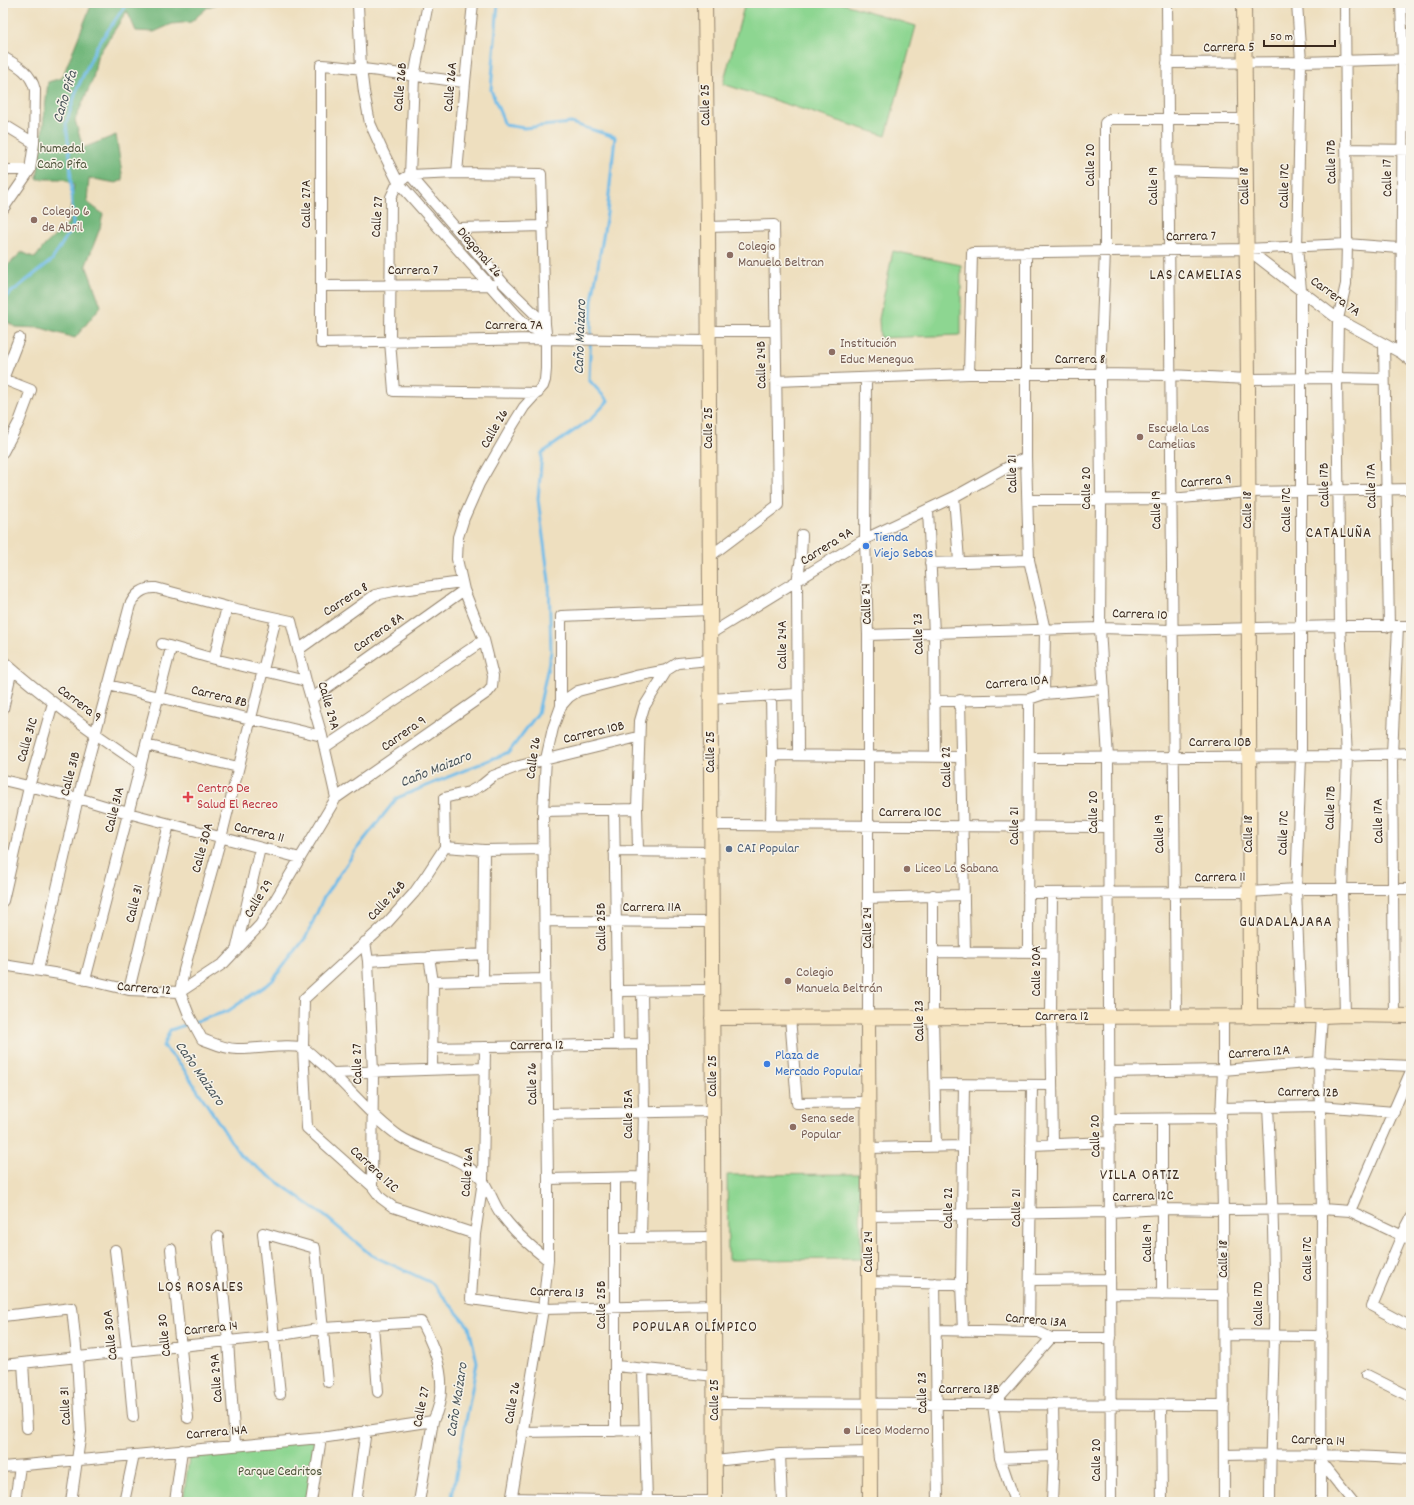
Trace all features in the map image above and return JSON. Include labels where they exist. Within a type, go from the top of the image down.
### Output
[{"type":"street","name":"Calle 26B","points":[[410,175],[414,77],[428,3]]},
{"type":"street","name":"Calle 26A","points":[[457,173],[473,3]]},
{"type":"street","name":"Calle 25","points":[[705,3],[708,227],[715,1501]]},
{"type":"street","name":"Calle 19","points":[[1167,3],[1176,1017]]},
{"type":"street","name":"Calle 18","points":[[1244,3],[1248,380],[1250,1016]]},
{"type":"street","name":"Calle 17C","points":[[1297,3],[1301,62],[1297,248],[1301,290],[1301,756],[1296,889],[1301,1016]]},
{"type":"street","name":"Calle 17B","points":[[1345,1015],[1342,889],[1347,756],[1340,626],[1337,378],[1338,319],[1346,284],[1347,244],[1346,3]]},
{"type":"street","name":"Calle 17","points":[[1401,3],[1407,59],[1407,249],[1401,353]]},
{"type":"street","name":"Calle 27","points":[[358,5],[361,68],[370,123],[398,182],[391,197],[390,342],[394,391],[538,393]]},
{"type":"street","points":[[3,56],[24,70],[33,81],[35,90],[34,143],[30,170],[3,209]]},
{"type":"street","name":"Carrera 5","points":[[1167,63],[1301,62],[1407,59]]},
{"type":"street","name":"Calle 27A","points":[[321,343],[320,65],[361,68]]},
{"type":"street","points":[[361,68],[414,77],[465,82]]},
{"type":"street","name":"Calle 20","points":[[1112,1502],[1108,758],[1100,628],[1100,374],[1105,252],[1105,123],[1110,119],[1168,119]]},
{"type":"street","points":[[1168,119],[1245,119]]},
{"type":"street","points":[[3,124],[34,143]]},
{"type":"street","points":[[1346,149],[1406,150]]},
{"type":"street","points":[[3,170],[30,170]]},
{"type":"street","points":[[1168,171],[1245,173]]},
{"type":"street","points":[[398,182],[410,175],[457,173]]},
{"type":"street","name":"Calle 26","points":[[457,173],[541,174],[546,332],[545,380],[538,393],[524,407],[479,484],[464,518],[458,537],[457,550],[463,586],[484,640],[493,682],[492,687],[488,692]]},
{"type":"street","name":"Diagonal 26","points":[[410,175],[546,332]]},
{"type":"street","name":"Diagonal 26","points":[[398,182],[488,285],[528,327],[546,332]]},
{"type":"street","name":"Calle 24B","points":[[708,227],[774,225],[778,505],[709,557]]},
{"type":"street","points":[[457,228],[543,226]]},
{"type":"street","name":"Carrera 7","points":[[970,374],[972,253],[1297,248],[1347,244],[1407,249]]},
{"type":"street","name":"Carrera 7A","points":[[1247,249],[1338,319],[1401,353],[1411,361]]},
{"type":"street","name":"Calle 21","points":[[1026,252],[1026,458],[1029,560],[1045,630],[1044,694]]},
{"type":"street","name":"Carrera 7","points":[[321,286],[504,284]]},
{"type":"street","name":"Carrera 7A","points":[[321,343],[390,342],[546,332],[577,339],[624,341],[775,331]]},
{"type":"street","points":[[3,452],[19,422],[31,390],[3,379],[20,338]]},
{"type":"street","name":"Calle 17A","points":[[1384,344],[1386,490],[1393,626],[1392,754],[1394,1016]]},
{"type":"street","name":"Carrera 8","points":[[776,381],[970,374],[1170,375],[1248,380],[1337,378],[1384,379]]},
{"type":"street","name":"Calle 24","points":[[866,378],[865,539],[868,635],[870,1502]]},
{"type":"street","name":"Carrera 9A","points":[[710,634],[865,539],[954,497],[1026,458]]},
{"type":"street","name":"Carrera 9","points":[[1028,500],[1171,499],[1248,492],[1411,490]]},
{"type":"street","points":[[954,497],[959,561]]},
{"type":"street","name":"Calle 23","points":[[928,510],[934,634],[935,757]]},
{"type":"street","name":"Calle 24A","points":[[798,754],[797,582],[801,558],[802,535]]},
{"type":"street","points":[[930,563],[1029,560]]},
{"type":"street","name":"Carrera 8","points":[[298,650],[375,595],[394,591],[463,586]]},
{"type":"street","name":"Carrera 8A","points":[[311,699],[463,586]]},
{"type":"street","name":"Calle 31B","points":[[38,970],[78,798],[130,605],[136,595],[142,591],[149,588],[156,588],[227,607]]},
{"type":"street","points":[[276,618],[227,607],[214,659],[306,681]]},
{"type":"street","name":"Calle 26","points":[[511,1500],[543,1309],[548,1260],[543,811],[546,759],[553,728],[561,706],[561,616],[710,610]]},
{"type":"street","name":"Calle 29A","points":[[276,618],[291,621],[325,747],[336,798]]},
{"type":"street","name":"Calle 30A","points":[[180,992],[184,970],[221,838],[276,618]]},
{"type":"street","name":"Carrera 10","points":[[868,635],[1100,628],[1172,630],[1411,626]]},
{"type":"street","points":[[325,747],[484,640]]},
{"type":"street","name":"Calle 31A","points":[[85,980],[158,697],[167,646],[214,659]]},
{"type":"street","points":[[561,706],[569,697],[578,691],[636,676],[667,670],[678,663],[710,660]]},
{"type":"street","name":"Carrera 9","points":[[3,661],[53,703],[96,735],[141,765]]},
{"type":"street","points":[[3,709],[12,669]]},
{"type":"street","points":[[638,851],[638,738],[640,720],[644,707],[667,670]]},
{"type":"street","name":"Carrera 8B","points":[[108,685],[322,736]]},
{"type":"street","name":"Carrera 10A","points":[[934,701],[1029,699],[1044,694],[1103,689]]},
{"type":"street","name":"Carrera 9","points":[[336,798],[488,692]]},
{"type":"street","points":[[710,699],[797,694]]},
{"type":"street","points":[[771,695],[771,825]]},
{"type":"street","name":"Calle 21","points":[[1028,953],[1029,699]]},
{"type":"street","name":"Calle 22","points":[[960,700],[965,953]]},
{"type":"street","name":"Calle 31C","points":[[3,901],[29,787],[53,703]]},
{"type":"street","name":"Carrera 10B","points":[[445,847],[444,798],[469,792],[482,785],[493,776],[519,766],[638,738]]},
{"type":"street","points":[[146,745],[238,767]]},
{"type":"street","name":"Carrera 10B","points":[[1029,758],[1347,756],[1411,753]]},
{"type":"street","points":[[772,755],[798,754],[961,757]]},
{"type":"street","name":"Carrera 11","points":[[3,780],[78,798],[128,813],[300,858]]},
{"type":"street","name":"Calle 29","points":[[180,992],[213,971],[235,953],[260,925],[268,914],[336,798]]},
{"type":"street","name":"Calle 25B","points":[[614,809],[618,1045]]},
{"type":"street","points":[[543,811],[637,809]]},
{"type":"street","name":"Calle 31","points":[[129,990],[169,824]]},
{"type":"street","name":"Carrera 10C","points":[[711,826],[1108,827]]},
{"type":"street","name":"Calle 26B","points":[[303,1048],[304,999],[387,923],[414,893],[445,847]]},
{"type":"street","points":[[445,847],[484,850],[544,849]]},
{"type":"street","points":[[235,953],[260,848]]},
{"type":"street","points":[[483,981],[484,850]]},
{"type":"street","points":[[614,851],[711,852]]},
{"type":"street","name":"Carrera 11","points":[[1028,893],[1175,893],[1249,892],[1296,889],[1411,889]]},
{"type":"street","name":"Calle 20A","points":[[1052,893],[1051,1017],[1053,1144]]},
{"type":"street","name":"Calle 23","points":[[933,895],[933,1017],[936,1147]]},
{"type":"street","points":[[868,898],[964,895]]},
{"type":"street","name":"Carrera 11A","points":[[545,921],[712,922]]},
{"type":"street","name":"Calle 27","points":[[365,942],[368,961],[373,1072],[372,1186]]},
{"type":"street","points":[[934,952],[1051,953]]},
{"type":"street","points":[[368,961],[484,954]]},
{"type":"street","points":[[429,957],[433,982],[432,1070]]},
{"type":"street","name":"Carrera 12","points":[[3,965],[38,970],[129,990],[180,992],[202,1039],[232,1049],[303,1048]]},
{"type":"street","points":[[433,982],[545,979]]},
{"type":"street","points":[[617,991],[712,990]]},
{"type":"street","name":"Calle 25A","points":[[641,1237],[644,1112],[642,991]]},
{"type":"street","name":"Calle 18","points":[[1223,1016],[1221,1118],[1224,1295],[1224,1502]]},
{"type":"street","name":"Calle 17C","points":[[1321,1502],[1322,1209],[1320,1062],[1322,1016]]},
{"type":"street","name":"Carrera 12","points":[[712,1018],[1411,1016]]},
{"type":"street","points":[[790,1018],[797,1103],[868,1102]]},
{"type":"street","name":"Carrera 12","points":[[432,1048],[642,1044]]},
{"type":"street","name":"Calle 26A","points":[[472,1299],[475,1234],[483,1181],[485,1047]]},
{"type":"street","points":[[303,1048],[333,1073],[394,1132],[422,1148],[456,1160],[473,1171],[483,1181],[498,1210],[509,1225],[523,1240],[548,1260]]},
{"type":"street","name":"Carrera 12C","points":[[303,1048],[307,1128],[372,1186],[381,1198],[393,1207],[475,1234]]},
{"type":"street","name":"Carrera 12A","points":[[1110,1072],[1223,1070],[1320,1062],[1411,1066]]},
{"type":"street","points":[[333,1073],[485,1068]]},
{"type":"street","points":[[1350,1211],[1411,1071]]},
{"type":"street","points":[[935,1084],[1052,1085]]},
{"type":"street","name":"Calle 22","points":[[964,1084],[961,1284],[964,1331]]},
{"type":"street","name":"Calle 21","points":[[1029,1332],[1032,1085]]},
{"type":"street","name":"Carrera 12B","points":[[1221,1108],[1320,1106],[1394,1112]]},
{"type":"street","name":"Calle 17D","points":[[1268,1107],[1273,1209],[1274,1334],[1270,1502]]},
{"type":"street","points":[[547,1114],[713,1111]]},
{"type":"street","points":[[1109,1119],[1162,1120],[1221,1118]]},
{"type":"street","name":"Calle 19","points":[[1162,1120],[1162,1295]]},
{"type":"street","points":[[1031,1145],[1110,1142]]},
{"type":"street","points":[[869,1148],[963,1146]]},
{"type":"street","points":[[548,1179],[642,1177]]},
{"type":"street","name":"Calle 25B","points":[[615,1178],[616,1431]]},
{"type":"street","name":"Carrera 12C","points":[[869,1216],[1110,1212],[1162,1209],[1322,1209],[1350,1211],[1407,1237]]},
{"type":"street","points":[[1411,1218],[1407,1237],[1372,1306],[1411,1327]]},
{"type":"street","points":[[280,1394],[263,1233],[315,1248],[324,1328],[328,1382]]},
{"type":"street","name":"Calle 29A","points":[[218,1237],[228,1342],[235,1445]]},
{"type":"street","points":[[616,1238],[714,1237]]},
{"type":"street","name":"Calle 30","points":[[171,1249],[188,1418]]},
{"type":"street","name":"Calle 30A","points":[[115,1250],[133,1418]]},
{"type":"street","points":[[1030,1280],[1110,1278]]},
{"type":"street","points":[[870,1282],[961,1284]]},
{"type":"street","name":"Calle 23","points":[[935,1284],[938,1502]]},
{"type":"street","points":[[1110,1294],[1224,1295]]},
{"type":"street","name":"Carrera 13","points":[[472,1299],[543,1309],[714,1305]]},
{"type":"street","name":"Calle 31","points":[[3,1316],[72,1308],[77,1357],[81,1432],[71,1502]]},
{"type":"street","name":"Calle 27","points":[[419,1502],[433,1421],[437,1412],[441,1392],[441,1372],[433,1344],[421,1322]]},
{"type":"street","name":"Carrera 14","points":[[3,1365],[127,1351],[228,1342],[324,1328],[421,1322]]},
{"type":"street","points":[[373,1325],[378,1392]]},
{"type":"street","name":"Carrera 13A","points":[[936,1330],[1039,1332],[1051,1338],[1111,1338]]},
{"type":"street","points":[[1224,1335],[1274,1334],[1322,1336]]},
{"type":"street","points":[[1016,1502],[1000,1458],[994,1404],[1051,1338]]},
{"type":"street","points":[[23,1363],[27,1428]]},
{"type":"street","points":[[616,1366],[715,1376]]},
{"type":"street","points":[[643,1369],[647,1502]]},
{"type":"street","points":[[1366,1375],[1411,1397]]},
{"type":"street","name":"Carrera 13B","points":[[715,1403],[1224,1405]]},
{"type":"street","points":[[1052,1502],[1054,1456],[1053,1404]]},
{"type":"street","points":[[1161,1404],[1162,1502]]},
{"type":"street","name":"Carrera 14A","points":[[3,1467],[321,1438],[433,1421]]},
{"type":"street","points":[[356,1502],[366,1430]]},
{"type":"street","points":[[522,1432],[644,1430]]},
{"type":"street","points":[[311,1502],[321,1438]]},
{"type":"street","points":[[175,1502],[182,1450]]},
{"type":"street","points":[[715,1461],[780,1454],[869,1452]]},
{"type":"street","points":[[780,1454],[782,1502]]},
{"type":"street","name":"Carrera 14","points":[[1224,1455],[1270,1454],[1322,1458],[1411,1458]]},
{"type":"street","points":[[124,1502],[134,1455]]},
{"type":"street","points":[[1000,1458],[1054,1456]]},
{"type":"street","points":[[1322,1458],[1353,1502]]},
{"type":"street","points":[[15,1502],[20,1466]]},
{"type":"street","points":[[511,1500],[647,1502],[715,1501]]},
{"type":"green space","name":"humedal Caño Pifa","points":[[92,3],[220,3],[208,7],[191,22],[172,24],[154,32],[136,31],[127,11],[97,57],[93,79],[75,120],[83,148],[116,135],[123,180],[116,183],[89,178],[87,202],[103,214],[100,228],[86,265],[101,306],[75,338],[41,328],[15,327],[3,319],[3,272],[22,252],[35,258],[45,245],[68,224],[74,185],[64,179],[37,179],[48,82],[62,78]]},
{"type":"green space","points":[[745,3],[841,3],[916,26],[886,136],[723,84]]},
{"type":"green space","points":[[893,251],[961,265],[961,335],[880,338],[879,319]]},
{"type":"green space","points":[[860,1174],[861,1259],[728,1260],[727,1175]]},
{"type":"green space","name":"Parque Cedritos","points":[[320,1438],[310,1502],[183,1502],[190,1451]]},
{"type":"waterway","name":"Caño Pifa","points":[[3,299],[52,260],[73,226],[70,157],[66,124],[77,89],[97,46],[127,3]]},
{"type":"waterway","name":"Caño Maizaro","points":[[451,1502],[477,1362],[469,1327],[432,1283],[371,1255],[326,1217],[240,1155],[181,1065],[163,1046],[170,1030],[228,1011],[272,981],[306,937],[324,897],[359,846],[397,798],[509,752],[538,713],[551,652],[549,581],[538,499],[542,453],[591,419],[608,401],[589,380],[592,301],[607,213],[615,137],[571,123],[524,128],[505,125],[491,90],[498,3]]},
{"type":"place","name":"Colegio 6 de Abril","points":[[34,220]]},
{"type":"place","name":"Colegio Manuela Beltran","points":[[730,255]]},
{"type":"place","name":"Institución Educ Menegua","points":[[832,352]]},
{"type":"place","name":"Escuela Las Camelias","points":[[1140,437]]},
{"type":"place","name":"Tienda Viejo Sebas","points":[[866,546]]},
{"type":"place","name":"Centro De Salud El Recreo","points":[[188,797]]},
{"type":"place","name":"CAI Popular","points":[[729,849]]},
{"type":"place","name":"Liceo La Sabana","points":[[907,869]]},
{"type":"place","name":"Colegio Manuela Beltrán","points":[[788,981]]},
{"type":"place","name":"Plaza de Mercado Popular","points":[[767,1064]]},
{"type":"place","name":"Sena sede Popular","points":[[793,1127]]},
{"type":"place","name":"Liceo Moderno","points":[[847,1431]]},
{"type":"district","name":"LAS CAMELIAS","points":[[1196,276]]},
{"type":"district","name":"CATALUÑA","points":[[1339,534]]},
{"type":"district","name":"GUADALAJARA","points":[[1286,923]]},
{"type":"district","name":"VILLA ORTIZ","points":[[1140,1176]]},
{"type":"district","name":"LOS ROSALES","points":[[201,1288]]},
{"type":"district","name":"POPULAR OLÍMPICO","points":[[695,1328]]}]
